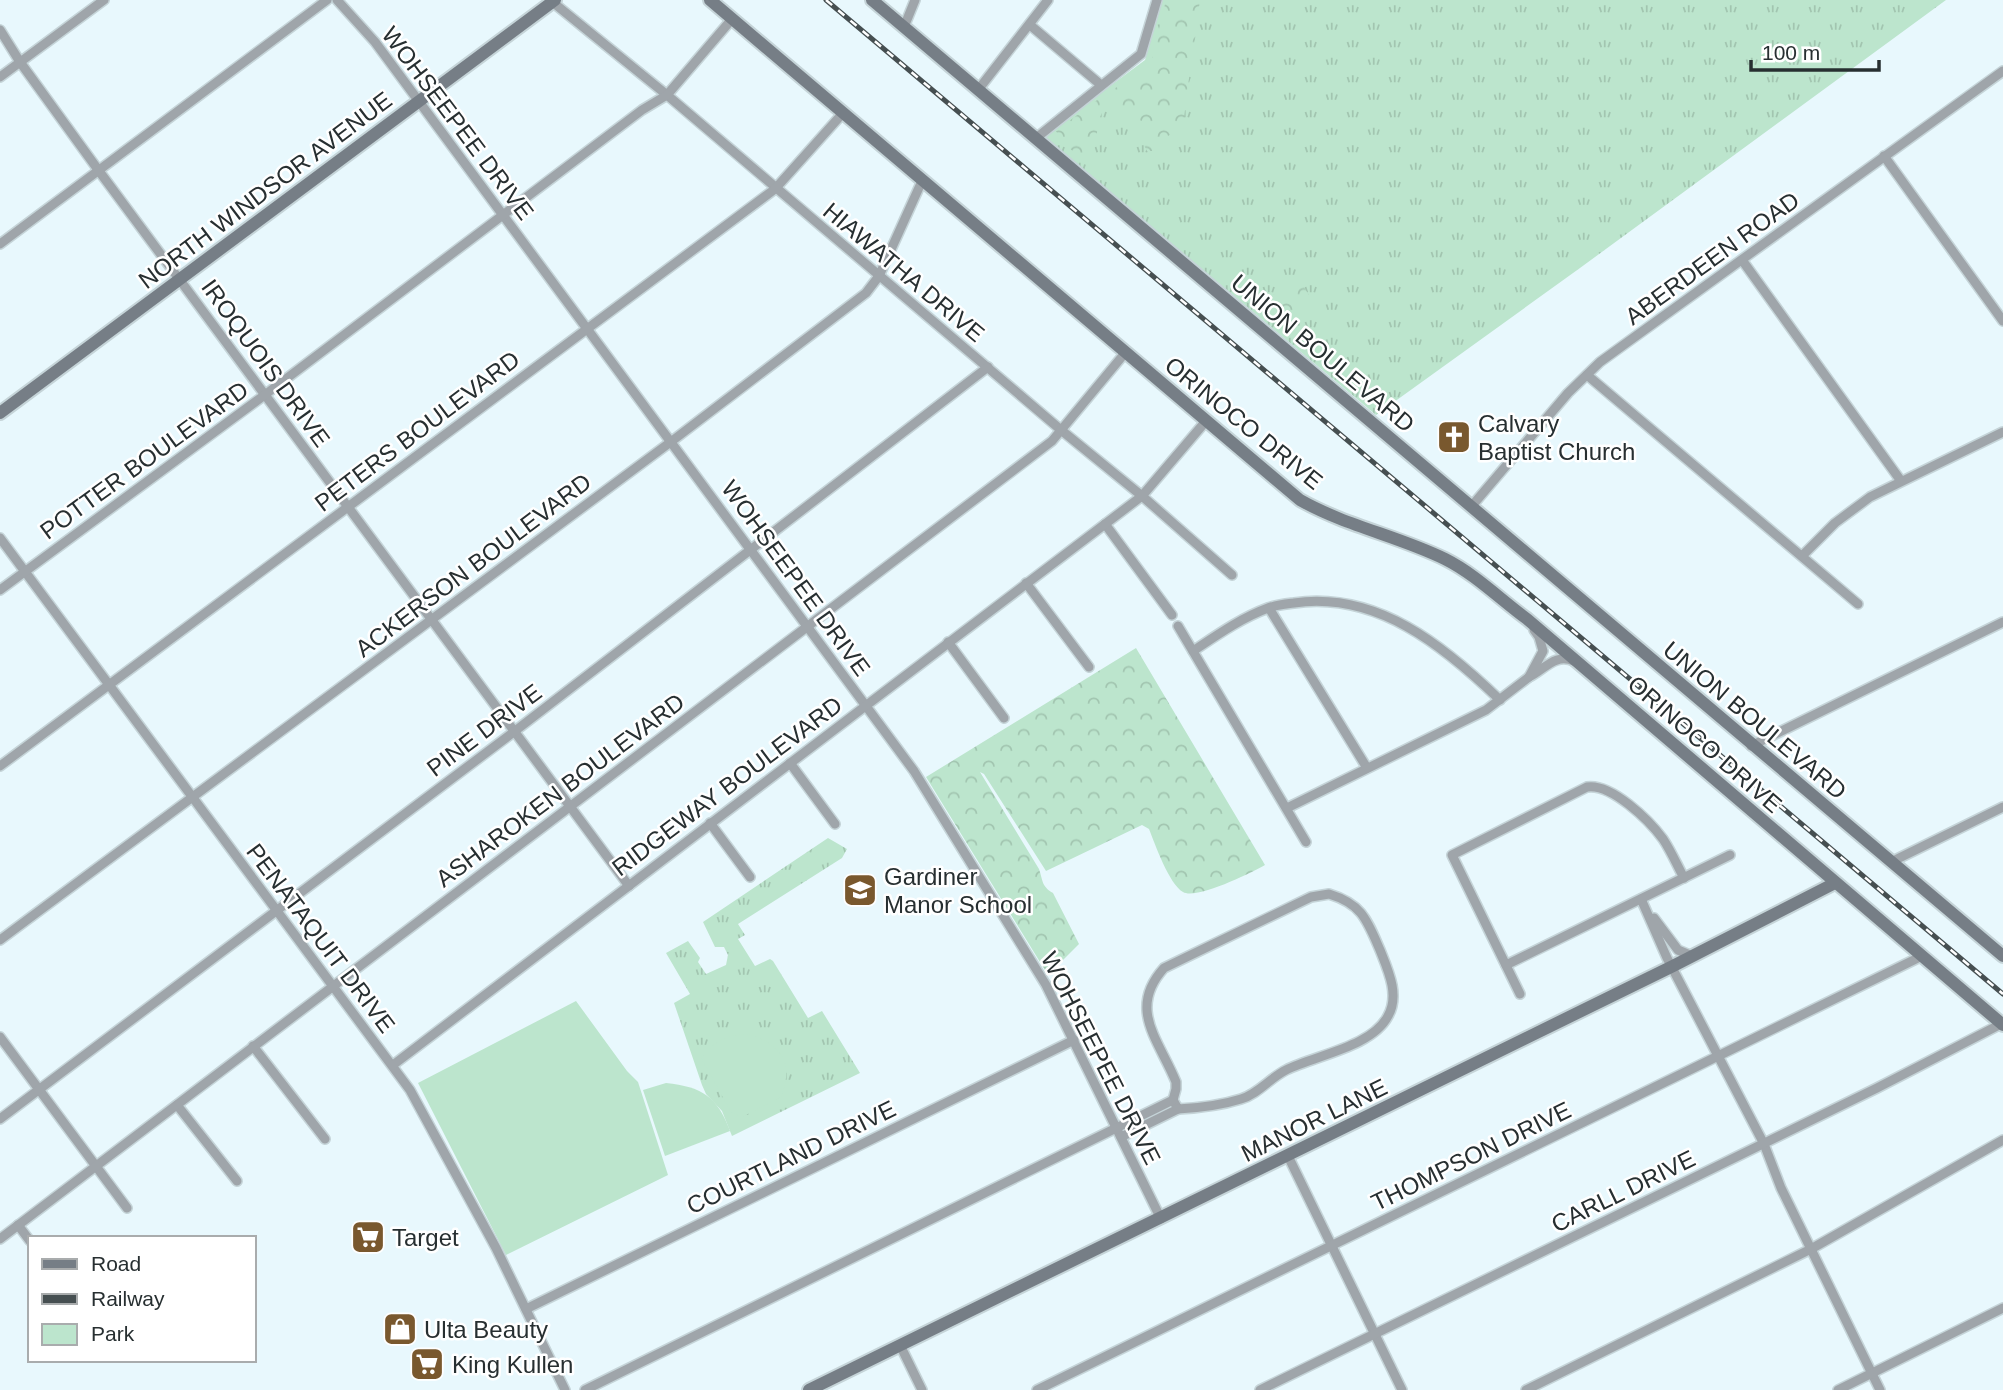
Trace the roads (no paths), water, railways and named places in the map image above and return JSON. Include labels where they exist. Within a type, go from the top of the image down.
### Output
[{"type":"street","points":[[0,77],[104,0]]},
{"type":"street","points":[[0,244],[327,0]]},
{"type":"street","name":"WOHSEEPEE DRIVE","points":[[337,0],[374,42],[504,215],[914,771],[1046,985],[1161,1219]]},
{"type":"street","name":"ORINOCO DRIVE","points":[[710,0],[1300,500],[1323,513],[1447,560],[1527,619],[2002,1024]]},
{"type":"street","name":"UNION BOULEVARD","points":[[872,0],[1751,746],[2003,956]]},
{"type":"street","points":[[904,27],[915,0]]},
{"type":"street","points":[[978,90],[1048,0]]},
{"type":"street","points":[[1035,139],[1141,54],[1157,0]]},
{"type":"street","name":"NORTH WINDSOR AVENUE","points":[[0,414],[552,1]]},
{"type":"street","name":"HIAWATHA DRIVE","points":[[552,1],[667,95],[1233,575]]},
{"type":"street","name":"POTTER BOULEVARD","points":[[0,590],[266,394],[642,110],[667,95],[732,19]]},
{"type":"street","points":[[1030,25],[1101,85]]},
{"type":"street","name":"IROQUOIS DRIVE","points":[[0,30],[99,171],[629,886]]},
{"type":"street","name":"ABERDEEN ROAD","points":[[1471,507],[1568,393],[1600,362],[2003,71]]},
{"type":"street","name":"PETERS BOULEVARD","points":[[0,766],[775,189],[843,113]]},
{"type":"street","points":[[1884,156],[2003,321]]},
{"type":"street","name":"ACKERSON BOULEVARD","points":[[0,940],[672,441],[866,293],[879,276],[922,181]]},
{"type":"street","points":[[1742,260],[1901,481]]},
{"type":"street","name":"ASHAROKEN BOULEVARD","points":[[0,1239],[1052,441],[1125,353]]},
{"type":"street","name":"PINE DRIVE","points":[[0,1119],[277,911],[988,367]]},
{"type":"street","points":[[1587,375],[1858,604]]},
{"type":"street","name":"RIDGEWAY BOULEVARD","points":[[393,1065],[1142,496],[1206,421]]},
{"type":"street","points":[[1802,556],[1853,507],[2003,432]]},
{"type":"street","points":[[1105,524],[1172,615]]},
{"type":"street","name":"PENATAQUIT DRIVE","points":[[0,538],[410,1090],[496,1248],[565,1390]]},
{"type":"street","points":[[1026,583],[1089,667]]},
{"type":"street","points":[[1193,650],[1237,622],[1269,608],[1313,600],[1346,602],[1377,611],[1421,635],[1500,700]]},
{"type":"street","points":[[1269,608],[1367,768]]},
{"type":"street","points":[[1527,619],[1543,647],[1529,677]]},
{"type":"street","points":[[1751,746],[2003,622]]},
{"type":"street","points":[[1178,626],[1306,842]]},
{"type":"street","points":[[948,642],[1004,718]]},
{"type":"street","points":[[1287,808],[1486,710],[1529,677],[1542,671],[1554,659],[1566,658],[1579,664]]},
{"type":"street","points":[[790,763],[835,824]]},
{"type":"street","points":[[1520,994],[1452,855],[1587,787],[1594,786],[1607,789],[1653,826],[1670,850],[1684,878]]},
{"type":"street","points":[[1891,862],[2003,807]]},
{"type":"street","points":[[710,823],[750,877]]},
{"type":"street","points":[[1506,965],[1643,902],[1730,855]]},
{"type":"street","name":"MANOR LANE","points":[[809,1390],[1692,957],[1835,883]]},
{"type":"street","points":[[585,1390],[1175,1104],[1191,1108],[1248,1097],[1283,1072],[1365,1039],[1379,1030],[1390,1015],[1393,985],[1366,918],[1357,907],[1343,898],[1329,894],[1311,897],[1164,968],[1147,993],[1146,1008],[1148,1022],[1176,1082],[1175,1104]]},
{"type":"street","points":[[1643,902],[1678,950],[1692,957]]},
{"type":"street","points":[[1643,902],[1659,941],[1764,1144],[1781,1188],[1880,1390]]},
{"type":"street","name":"THOMPSON DRIVE","points":[[1037,1390],[1922,956]]},
{"type":"street","name":"CARLL DRIVE","points":[[1260,1390],[1764,1144],[2002,1024]]},
{"type":"street","points":[[0,1037],[127,1208]]},
{"type":"street","name":"COURTLAND DRIVE","points":[[526,1309],[1074,1040]]},
{"type":"street","points":[[253,1046],[325,1139]]},
{"type":"street","points":[[177,1105],[237,1181]]},
{"type":"street","points":[[1526,1390],[1811,1249],[2003,1140]]},
{"type":"street","points":[[1288,1156],[1402,1390]]},
{"type":"street","points":[[18,1225],[28,1238]]},
{"type":"street","points":[[1838,1390],[2003,1308]]},
{"type":"street","points":[[900,1345],[922,1390]]},
{"type":"railway","points":[[826,0],[2003,994]]},
{"type":"place","name":"Calvary Baptist Church","points":[[1454,437]]},
{"type":"place","name":"Gardiner Manor School","points":[[860,890]]},
{"type":"place","name":"Target","points":[[368,1237]]},
{"type":"place","name":"Ulta Beauty","points":[[400,1329]]},
{"type":"place","name":"King Kullen","points":[[427,1364]]}]
